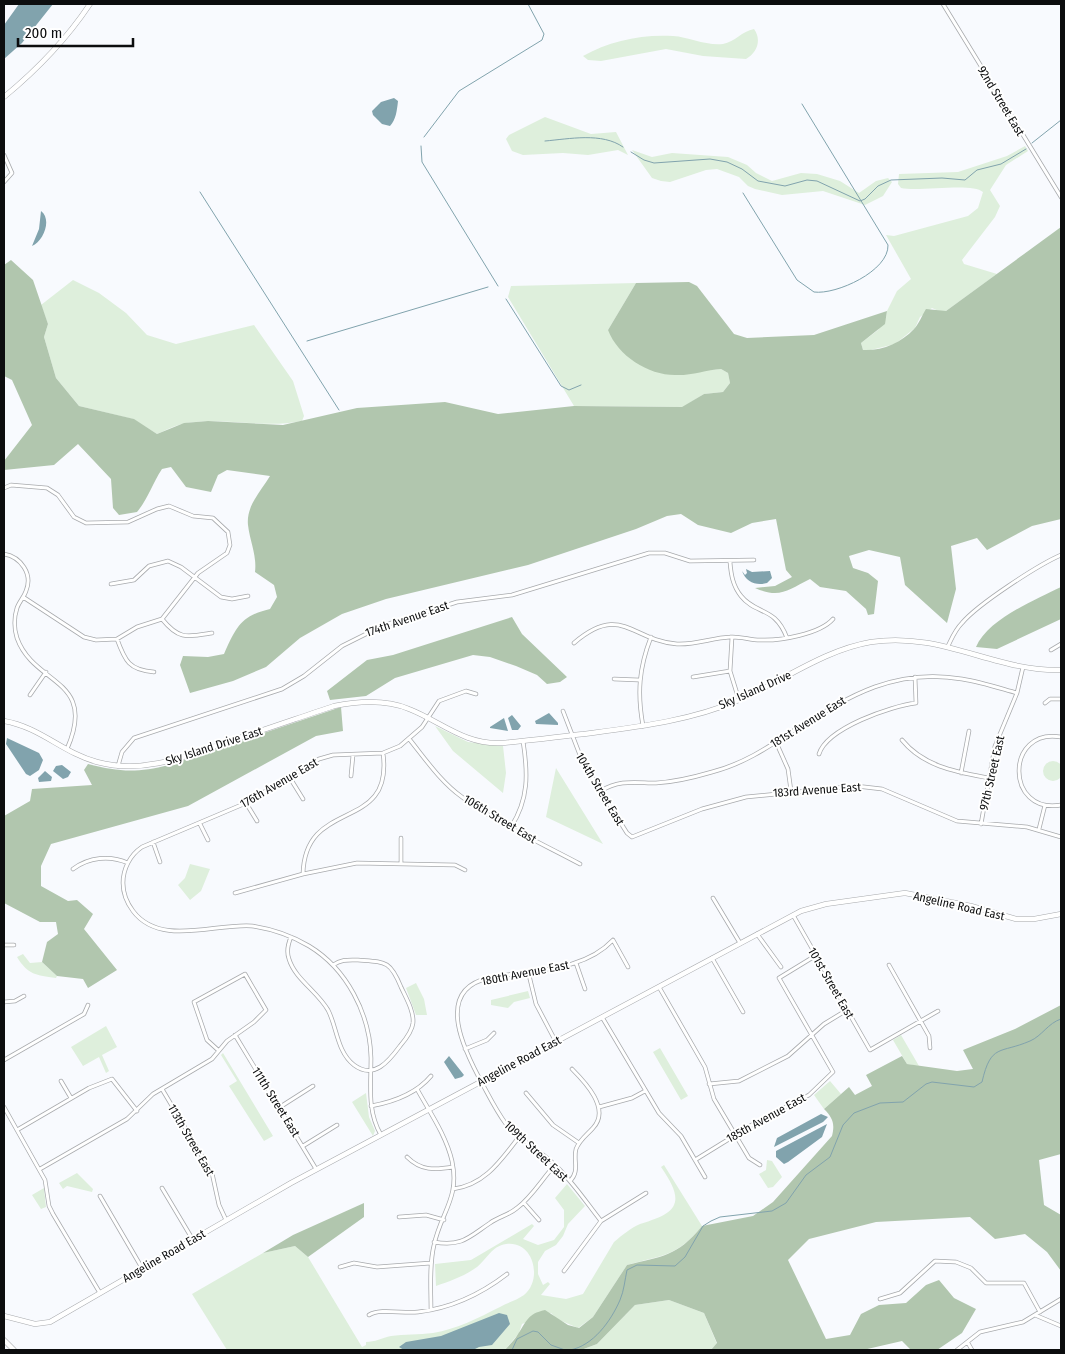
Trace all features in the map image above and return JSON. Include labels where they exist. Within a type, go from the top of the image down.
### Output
[{"type":"street","points":[[4,97],[43,63],[64,40],[90,4]]},
{"type":"street","name":"92nd Street East","points":[[943,4],[1061,197]]},
{"type":"street","points":[[4,155],[12,173],[4,182]]},
{"type":"street","points":[[4,488],[11,486],[47,488],[58,495],[74,518],[86,523],[128,522],[157,509],[169,506],[193,516],[213,518],[228,532],[229,549],[194,578],[162,619],[132,630],[117,639],[96,640],[84,637],[24,597]]},
{"type":"street","name":"174th Avenue East","points":[[118,766],[122,752],[134,738],[282,689],[309,672],[342,646],[382,626],[458,602],[512,595],[649,553],[665,553],[690,561],[730,562]]},
{"type":"street","points":[[4,554],[16,559],[26,570],[28,585],[15,615],[17,638],[27,656],[65,689],[74,706],[75,724],[67,749]]},
{"type":"street","points":[[948,646],[955,631],[967,617],[1042,564],[1061,554]]},
{"type":"street","points":[[754,560],[730,562],[734,585],[742,598],[769,613],[780,624],[787,638]]},
{"type":"street","points":[[110,584],[134,580],[149,566],[164,561],[178,565],[221,597],[248,596]]},
{"type":"street","points":[[162,619],[173,631],[182,636],[212,633]]},
{"type":"street","points":[[574,643],[592,629],[612,624],[631,627],[651,637],[676,644],[732,637],[759,640],[787,638],[825,626],[833,619]]},
{"type":"street","points":[[644,726],[639,680],[643,657],[651,637]]},
{"type":"street","points":[[732,637],[730,671],[739,700]]},
{"type":"street","points":[[117,639],[123,656],[129,664],[138,670],[154,672]]},
{"type":"street","name":"Sky Island Drive","points":[[427,717],[468,738],[497,743],[644,726],[688,717],[739,700],[834,652],[857,645],[908,639],[948,646],[1023,666]]},
{"type":"street","points":[[1051,650],[1061,644]]},
{"type":"street","points":[[1023,666],[1061,670]]},
{"type":"street","name":"97th Street East","points":[[981,824],[998,738],[1017,693],[1023,666]]},
{"type":"street","points":[[693,677],[730,671]]},
{"type":"street","points":[[30,695],[46,672]]},
{"type":"street","points":[[819,754],[824,744],[861,720],[884,710],[916,703],[915,677]]},
{"type":"street","name":"181st Avenue East","points":[[601,791],[622,783],[667,782],[712,772],[749,759],[856,693],[886,682],[915,677],[963,679],[1017,693]]},
{"type":"street","points":[[614,679],[639,680]]},
{"type":"street","name":"176th Avenue East","points":[[128,863],[138,850],[246,802],[326,757],[382,754],[410,740],[422,728],[427,717],[439,701],[466,691],[476,694]]},
{"type":"street","points":[[1045,704],[1050,699],[1061,700]]},
{"type":"street","name":"Sky Island Drive East","points":[[4,721],[23,725],[42,733],[88,760],[118,766],[162,764],[346,704],[380,702],[408,708],[427,717]]},
{"type":"street","name":"104th Street East","points":[[563,711],[583,763],[627,833],[632,837]]},
{"type":"street","points":[[961,773],[970,731]]},
{"type":"street","points":[[1061,737],[1048,737],[1034,742],[1026,749],[1020,761],[1018,775],[1023,790],[1035,801],[1045,805],[1061,805]]},
{"type":"street","name":"106th Street East","points":[[410,740],[454,790],[510,827],[580,864]]},
{"type":"street","points":[[902,740],[911,750],[937,766],[989,778]]},
{"type":"street","points":[[510,827],[523,804],[528,776],[523,741]]},
{"type":"street","points":[[776,742],[786,761],[791,791]]},
{"type":"street","points":[[303,874],[306,850],[319,831],[332,821],[360,809],[376,794],[385,772],[382,754]]},
{"type":"street","points":[[351,776],[353,755]]},
{"type":"street","points":[[290,778],[304,799]]},
{"type":"street","name":"183rd Avenue East","points":[[632,837],[710,806],[754,795],[856,786],[873,787],[889,792],[946,818],[981,824],[1039,829],[1061,837]]},
{"type":"street","points":[[246,802],[257,822]]},
{"type":"street","points":[[1039,829],[1045,805]]},
{"type":"street","points":[[200,824],[208,840]]},
{"type":"street","points":[[401,838],[401,862]]},
{"type":"street","points":[[153,842],[160,862]]},
{"type":"street","points":[[74,870],[85,862],[106,857],[128,863],[123,881],[127,902],[138,917],[152,925],[169,929],[198,931],[253,926],[291,937],[309,946],[333,965],[354,995],[363,1014],[368,1033],[371,1106],[381,1135]]},
{"type":"street","points":[[236,893],[303,874],[357,863],[401,862],[455,865],[465,870]]},
{"type":"street","name":"Angeline Road East","points":[[4,1316],[35,1324],[46,1324],[316,1169],[793,914],[826,904],[899,893],[971,906],[1016,919],[1034,919],[1061,914]]},
{"type":"street","points":[[713,898],[740,943]]},
{"type":"street","name":"101st Street East","points":[[793,914],[870,1050],[921,1021]]},
{"type":"street","points":[[757,934],[781,967]]},
{"type":"street","points":[[291,937],[287,954],[293,969],[320,998],[332,1018],[341,1047],[350,1061],[360,1068],[382,1067],[390,1060],[410,1032],[413,1024],[412,1014],[393,970],[386,964],[375,960],[345,959],[333,965]]},
{"type":"street","name":"180th Avenue East","points":[[465,1049],[457,1016],[457,1006],[463,993],[470,985],[481,980],[576,963],[598,953],[613,940],[628,967]]},
{"type":"street","points":[[4,945],[14,945]]},
{"type":"street","points":[[811,1036],[778,978],[816,956]]},
{"type":"street","points":[[711,958],[744,1012]]},
{"type":"street","points":[[576,963],[585,989]]},
{"type":"street","points":[[889,965],[929,1036],[930,1048]]},
{"type":"street","points":[[528,971],[536,1004],[556,1042]]},
{"type":"street","points":[[40,1169],[127,1119],[150,1097],[207,1063],[235,1035],[254,1022],[266,1010],[251,988],[245,974],[194,1002],[207,1040],[218,1050]]},
{"type":"street","points":[[658,986],[705,1067],[714,1099],[749,1158],[760,1165]]},
{"type":"street","points":[[4,1002],[15,1002],[24,996]]},
{"type":"street","points":[[4,1060],[84,1014],[88,1005]]},
{"type":"street","points":[[709,1084],[739,1081],[788,1056],[829,1020],[847,1010]]},
{"type":"street","points":[[921,1021],[938,1011]]},
{"type":"street","points":[[602,1016],[660,1115],[681,1136],[705,1178]]},
{"type":"street","points":[[465,1049],[487,1040],[494,1032]]},
{"type":"street","name":"111th Street East","points":[[235,1035],[316,1169]]},
{"type":"street","name":"185th Avenue East","points":[[695,1160],[809,1095],[833,1072],[811,1036]]},
{"type":"street","name":"109th Street East","points":[[465,1049],[497,1112],[519,1137],[555,1165],[601,1221]]},
{"type":"street","points":[[570,1181],[576,1170],[576,1152],[579,1143],[596,1124],[598,1108],[590,1090],[572,1068]]},
{"type":"street","points":[[371,1106],[394,1101],[417,1089],[431,1076]]},
{"type":"street","points":[[17,1130],[71,1098],[112,1079],[137,1111]]},
{"type":"street","points":[[61,1081],[71,1098]]},
{"type":"street","points":[[280,1107],[314,1086]]},
{"type":"street","name":"113th Street East","points":[[162,1089],[212,1172],[219,1205],[226,1220]]},
{"type":"street","points":[[417,1089],[446,1142],[453,1167],[453,1189],[444,1220],[434,1242],[431,1263],[432,1310]]},
{"type":"street","points":[[598,1108],[632,1098],[645,1090]]},
{"type":"street","points":[[526,1093],[553,1124],[579,1143]]},
{"type":"street","points":[[4,1107],[40,1169],[47,1185],[49,1206],[52,1214],[100,1294]]},
{"type":"street","points":[[303,1146],[337,1125]]},
{"type":"street","points":[[453,1189],[465,1186],[489,1173],[500,1163],[519,1137]]},
{"type":"street","points":[[407,1157],[416,1165],[426,1169],[453,1167]]},
{"type":"street","points":[[434,1242],[449,1244],[467,1240],[524,1203],[555,1165]]},
{"type":"street","points":[[162,1188],[193,1240]]},
{"type":"street","points":[[564,1271],[601,1221],[646,1193]]},
{"type":"street","points":[[100,1196],[142,1268]]},
{"type":"street","points":[[524,1203],[539,1220]]},
{"type":"street","points":[[398,1217],[426,1215],[444,1220]]},
{"type":"street","points":[[880,1299],[900,1293],[912,1284],[929,1264],[942,1260],[956,1262],[971,1268],[986,1283],[1024,1284],[1040,1312]]},
{"type":"street","points":[[340,1267],[354,1263],[377,1267],[431,1263]]},
{"type":"street","points":[[368,1315],[379,1311],[406,1313],[432,1310],[477,1294],[508,1274]]},
{"type":"street","points":[[957,1350],[985,1329],[1019,1324],[1061,1299]]},
{"type":"street","points":[[1035,1315],[1061,1326]]},
{"type":"street","points":[[4,1340],[14,1350]]},
{"type":"street","points":[[968,1343],[972,1350]]},
{"type":"green space","points":[[754,29],[758,37],[757,46],[746,59],[703,56],[666,49],[601,61],[588,60],[583,56],[604,46],[638,37],[673,36],[710,44],[723,44]]},
{"type":"green space","points":[[545,117],[591,134],[616,132],[628,155],[618,150],[588,155],[563,153],[523,155],[512,151],[506,139],[509,135]]},
{"type":"green space","points":[[1025,146],[1028,151],[1006,165],[990,190],[1000,206],[995,217],[962,260],[964,264],[997,274],[946,311],[941,312],[932,308],[920,317],[915,328],[895,344],[863,350],[861,343],[878,330],[886,318],[887,311],[897,291],[911,279],[886,235],[894,236],[968,216],[978,208],[983,192],[977,189],[957,187],[901,188],[898,184],[899,174],[958,172],[1007,156]]},
{"type":"green space","points":[[632,150],[652,157],[672,153],[728,157],[747,165],[756,173],[772,181],[801,173],[817,174],[840,181],[859,193],[876,181],[888,178],[892,182],[883,196],[865,205],[823,191],[782,195],[755,189],[748,186],[739,177],[717,169],[706,170],[670,182],[661,181],[652,178]]},
{"type":"green space","points":[[1061,227],[1061,519],[1032,526],[987,550],[977,538],[951,546],[956,589],[947,623],[905,585],[900,557],[869,550],[849,556],[853,568],[868,573],[878,581],[874,614],[868,615],[866,609],[846,591],[820,587],[810,579],[790,590],[778,593],[755,588],[775,586],[792,577],[786,570],[776,519],[752,523],[731,533],[698,525],[681,514],[667,516],[636,529],[528,565],[386,599],[342,614],[300,638],[266,667],[233,681],[190,693],[180,665],[183,656],[208,657],[224,654],[240,624],[252,615],[270,609],[277,597],[274,585],[255,572],[254,554],[248,525],[249,511],[270,476],[227,470],[218,475],[211,492],[186,487],[171,467],[162,469],[137,512],[119,515],[113,508],[111,479],[78,444],[54,465],[4,470],[4,461],[32,425],[12,380],[4,376],[4,265],[11,260],[33,280],[48,324],[44,337],[56,378],[79,406],[134,419],[157,434],[184,423],[208,421],[283,425],[357,408],[445,402],[498,414],[574,406],[682,407],[704,394],[723,392],[730,383],[728,373],[721,369],[686,375],[665,374],[645,368],[626,356],[608,330],[636,283],[689,282],[697,286],[734,334],[747,338],[814,335],[887,311],[885,324],[861,343],[863,350],[870,350],[891,345],[909,334],[917,325],[926,309],[946,311]]},
{"type":"green space","points":[[73,280],[99,293],[126,313],[147,335],[176,344],[254,325],[293,381],[304,416],[302,421],[273,424],[215,421],[186,423],[157,434],[133,419],[79,406],[56,378],[44,337],[48,324],[41,305]]},
{"type":"green space","points":[[636,283],[608,330],[704,370],[721,369],[728,373],[730,383],[723,392],[704,394],[683,407],[574,406],[508,297],[511,286]]},
{"type":"green space","points":[[1061,587],[1061,619],[997,649],[976,647],[982,637],[1001,619]]},
{"type":"green space","points":[[512,617],[522,634],[567,677],[560,682],[547,684],[537,675],[516,666],[490,657],[473,655],[395,678],[366,696],[330,700],[327,691],[367,660],[393,655]]},
{"type":"green space","points":[[341,707],[343,731],[316,736],[188,806],[51,844],[41,866],[41,886],[68,901],[77,900],[93,914],[84,929],[117,970],[88,988],[83,979],[57,976],[42,962],[47,942],[58,934],[56,922],[40,922],[4,903],[4,816],[30,801],[32,789],[92,785],[84,770],[88,764],[109,769],[128,770],[169,765]]},
{"type":"green space","points":[[435,726],[468,742],[503,746],[506,773],[503,793],[453,751]]},
{"type":"green space","points":[[1053,761],[1060,764],[1063,771],[1060,778],[1053,781],[1046,778],[1043,771],[1046,764]]},
{"type":"green space","points":[[556,768],[603,844],[546,817]]},
{"type":"green space","points":[[190,864],[210,869],[201,891],[190,900],[178,885],[185,878]]},
{"type":"green space","points":[[23,954],[30,963],[42,962],[57,976],[56,978],[38,975],[29,971],[17,957]]},
{"type":"green space","points":[[416,983],[424,999],[427,1015],[416,1015],[406,988]]},
{"type":"green space","points":[[528,991],[530,998],[514,1002],[508,1008],[491,1005],[491,1000]]},
{"type":"green space","points":[[1061,1005],[1061,1154],[1039,1160],[1044,1205],[1061,1215],[1061,1271],[1047,1252],[1025,1234],[995,1239],[970,1217],[876,1222],[809,1239],[788,1260],[826,1339],[850,1335],[861,1314],[879,1305],[906,1303],[926,1285],[939,1280],[954,1298],[976,1309],[962,1333],[937,1350],[911,1350],[902,1341],[863,1350],[711,1350],[717,1343],[704,1313],[669,1300],[635,1305],[597,1344],[581,1350],[505,1350],[528,1319],[534,1314],[545,1310],[568,1325],[579,1328],[593,1317],[627,1265],[668,1254],[685,1244],[702,1226],[753,1216],[773,1202],[832,1136],[832,1121],[824,1109],[849,1087],[855,1095],[872,1086],[866,1075],[902,1056],[907,1064],[957,1071],[973,1069],[963,1050],[1015,1029]]},
{"type":"green space","points":[[106,1026],[117,1047],[102,1055],[109,1071],[106,1073],[99,1057],[83,1066],[71,1047]]},
{"type":"green space","points":[[901,1035],[919,1066],[907,1064],[893,1040]]},
{"type":"green space","points":[[660,1048],[688,1096],[681,1100],[653,1052]]},
{"type":"green space","points":[[223,1053],[273,1136],[264,1141],[229,1086],[237,1081],[221,1055]]},
{"type":"green space","points":[[830,1081],[841,1094],[824,1109],[814,1095]]},
{"type":"green space","points":[[366,1093],[369,1117],[375,1131],[373,1136],[352,1102]]},
{"type":"green space","points":[[767,1160],[772,1161],[782,1177],[773,1187],[768,1188],[759,1174],[766,1170]]},
{"type":"green space","points":[[664,1165],[702,1226],[685,1244],[677,1249],[627,1265],[593,1317],[578,1328],[557,1319],[551,1313],[522,1324],[519,1333],[505,1350],[227,1350],[192,1294],[263,1253],[295,1246],[308,1257],[362,1347],[366,1345],[366,1342],[391,1336],[433,1333],[450,1329],[524,1295],[530,1288],[533,1280],[533,1262],[529,1254],[516,1244],[501,1245],[472,1270],[436,1286],[435,1264],[471,1260],[532,1224],[534,1226],[523,1239],[538,1245],[554,1240],[564,1227],[564,1210],[555,1198],[567,1184],[585,1206],[568,1224],[563,1236],[556,1245],[545,1251],[538,1262],[538,1274],[543,1285],[548,1282],[550,1284],[541,1295],[566,1299],[583,1294],[614,1242],[623,1234],[640,1224],[663,1216],[670,1211],[674,1205],[674,1190],[661,1167]]},
{"type":"green space","points":[[77,1173],[93,1189],[92,1192],[67,1186],[63,1189],[59,1183]]},
{"type":"green space","points":[[44,1188],[46,1207],[41,1209],[32,1195]]},
{"type":"green space","points":[[364,1203],[364,1217],[308,1257],[295,1246],[263,1253],[293,1235]]},
{"type":"green space","points":[[669,1300],[704,1313],[717,1344],[711,1350],[581,1350],[597,1344],[635,1305]]},
{"type":"water","points":[[19,4],[53,4],[22,43],[4,59],[4,25]]},
{"type":"water","points":[[394,98],[398,101],[394,121],[390,126],[382,124],[373,115],[372,111],[381,102]]},
{"type":"water","points":[[41,211],[46,219],[45,230],[40,240],[32,246],[39,229]]},
{"type":"water","points":[[746,569],[752,572],[770,571],[772,578],[767,583],[759,584],[752,582],[746,578],[742,571],[745,575],[747,573]]},
{"type":"water","points":[[549,713],[558,725],[536,724],[535,721]]},
{"type":"water","points":[[512,715],[521,726],[518,730],[512,730],[508,718]]},
{"type":"water","points":[[504,718],[508,731],[490,728],[490,727]]},
{"type":"water","points":[[7,738],[39,753],[43,760],[39,770],[30,776],[26,774],[6,744]]},
{"type":"water","points":[[62,765],[71,772],[68,777],[63,779],[53,771],[56,766]]},
{"type":"water","points":[[45,771],[52,777],[51,781],[39,782],[38,778]]},
{"type":"water","points":[[449,1056],[464,1075],[462,1077],[455,1079],[444,1062]]},
{"type":"water","points":[[821,1114],[828,1117],[823,1122],[774,1147],[777,1138]]},
{"type":"water","points":[[827,1124],[822,1137],[788,1162],[784,1164],[776,1157],[776,1151]]},
{"type":"water","points":[[499,1313],[507,1315],[510,1324],[492,1345],[473,1350],[404,1350],[399,1347],[406,1342],[441,1336]]},
{"type":"waterway","points":[[424,137],[459,91],[542,40],[544,34],[528,4]]},
{"type":"waterway","points":[[743,193],[797,280],[814,292],[835,290],[860,279],[880,264],[886,255],[888,245],[802,104]]},
{"type":"waterway","points":[[1032,143],[1061,120]]},
{"type":"waterway","points":[[545,141],[595,138],[615,142],[623,147]]},
{"type":"waterway","points":[[421,146],[422,162],[498,286]]},
{"type":"waterway","points":[[631,152],[644,160],[654,163],[710,159],[727,162],[742,169],[758,181],[785,186],[807,180],[817,181],[860,201],[865,199],[878,186],[891,180],[942,178],[965,180],[977,170],[1001,164],[1026,149]]},
{"type":"waterway","points":[[200,192],[339,410]]},
{"type":"waterway","points":[[307,341],[488,287]]},
{"type":"waterway","points":[[506,299],[561,386],[569,390],[581,385]]},
{"type":"waterway","points":[[570,1350],[578,1348],[594,1338],[606,1324],[621,1296],[627,1270],[637,1265],[675,1266],[685,1257],[703,1226],[711,1221],[720,1217],[772,1211],[786,1203],[806,1175],[830,1157],[843,1125],[854,1113],[880,1103],[903,1102],[926,1084],[932,1082],[974,1087],[982,1082],[985,1070],[993,1055],[1004,1049],[1034,1039],[1052,1023],[1061,1019]]},
{"type":"waterway","points":[[512,1350],[517,1339],[533,1331],[538,1332],[551,1345],[565,1350]]}]
